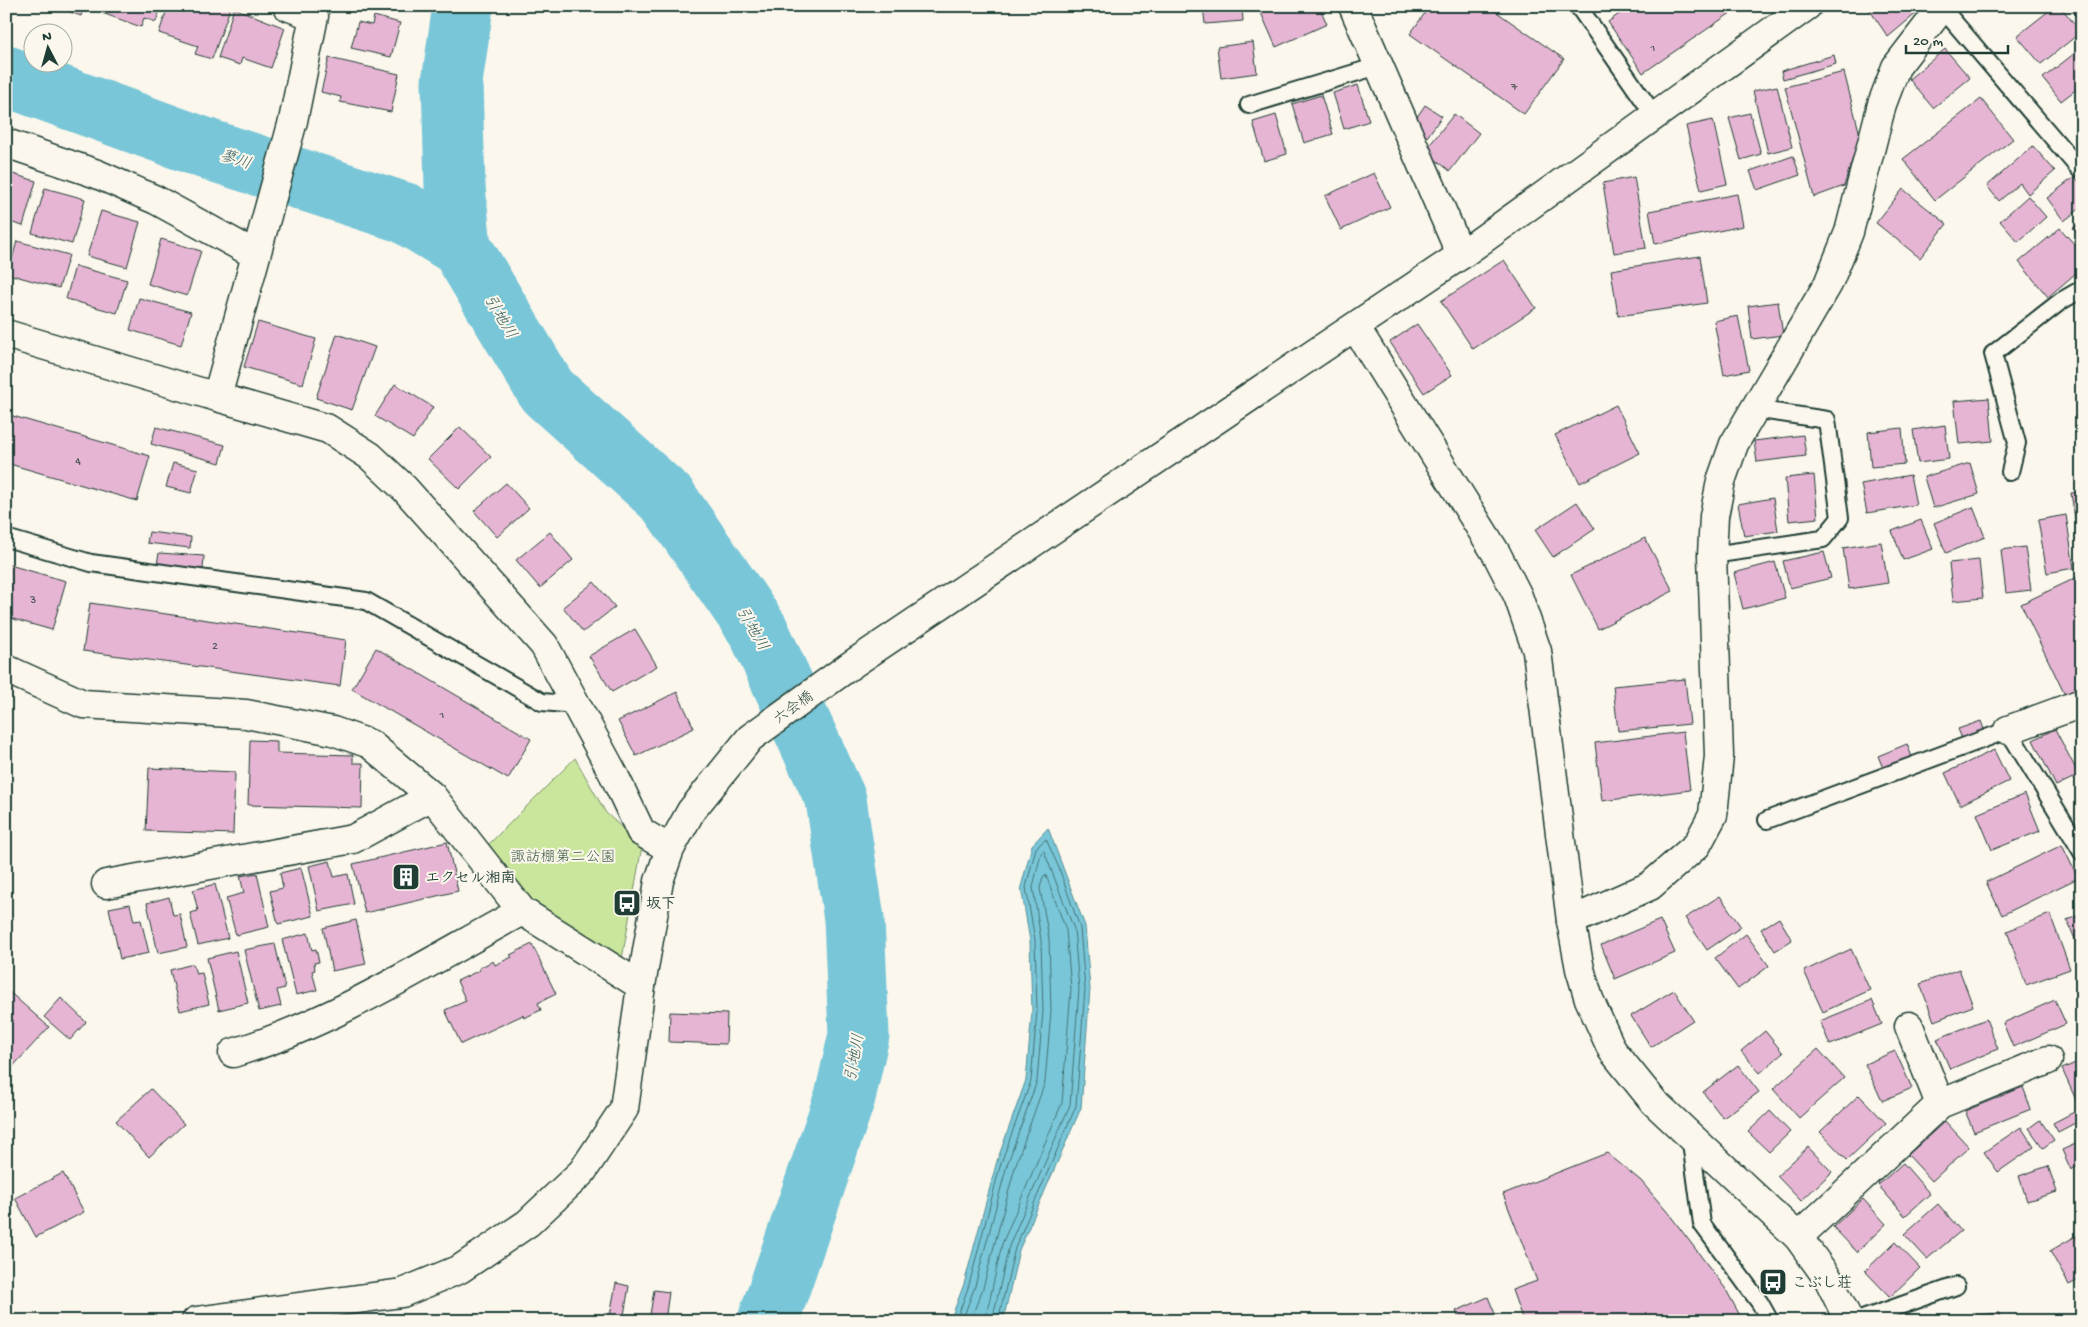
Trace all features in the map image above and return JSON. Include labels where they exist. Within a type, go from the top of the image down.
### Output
[{"type":"street","points":[[218,396],[293,121],[315,11],[286,6]]},
{"type":"street","points":[[1353,6],[1461,256]]},
{"type":"street","name":"六会橋","points":[[196,1321],[402,1293],[460,1269],[528,1223],[582,1172],[624,1109],[641,986],[659,881],[670,849],[691,811],[750,738],[836,676],[1461,256],[1654,114],[1807,6]]},
{"type":"street","points":[[1572,921],[1650,886],[1697,845],[1713,816],[1719,756],[1712,555],[1714,516],[1721,481],[1734,444],[1828,284],[1849,232],[1882,104],[1896,67],[1943,7]]},
{"type":"street","points":[[6,142],[97,174],[156,200],[256,255]]},
{"type":"street","points":[[1356,328],[1496,553],[1518,596],[1538,651],[1572,921],[1580,969],[1589,999],[1612,1050],[1654,1102],[1798,1237],[1829,1280],[1849,1321]]},
{"type":"street","points":[[6,334],[328,429],[370,456],[405,489],[544,645],[641,832],[670,849]]},
{"type":"street","points":[[6,669],[83,704],[246,714],[333,731],[370,744],[432,796],[522,911],[641,986]]},
{"type":"street","points":[[2008,730],[2082,703]]},
{"type":"street","points":[[106,884],[353,839],[432,796]]},
{"type":"street","points":[[233,1053],[274,1041],[346,1007],[522,911]]},
{"type":"street","points":[[1909,1026],[1940,1104]]},
{"type":"street","points":[[1798,1237],[1940,1104],[2048,1060]]},
{"type":"lane","points":[[1578,6],[1654,114]]},
{"type":"lane","points":[[1943,7],[2082,172]]},
{"type":"lane","points":[[1249,105],[1378,66]]},
{"type":"lane","points":[[2010,472],[2017,443],[1994,354],[2061,301],[2082,289]]},
{"type":"lane","points":[[1712,555],[1823,538],[1840,518],[1827,420],[1754,409]]},
{"type":"lane","points":[[6,538],[91,563],[366,601],[542,702],[576,705]]},
{"type":"lane","points":[[1767,820],[2008,730],[2082,852]]},
{"type":"lane","points":[[1689,1133],[1702,1224],[1760,1303],[1770,1321]]},
{"type":"lane","points":[[1857,1321],[1956,1286]]},
{"type":"green space","name":"諏訪棚第二公園","points":[[575,758],[606,813],[642,846],[622,959],[524,905],[476,857]]},
{"type":"water","points":[[1048,828],[1085,926],[1090,989],[1081,1108],[1019,1250],[1003,1321],[950,1321],[964,1284],[997,1161],[1026,1080],[1032,1012],[1030,941],[1021,887],[1032,845]]},
{"type":"building","points":[[54,6],[84,6],[81,16]]},
{"type":"building","points":[[105,6],[161,6],[156,22],[144,18],[141,27],[102,13]]},
{"type":"building","points":[[168,6],[231,6],[212,59],[195,54],[198,46],[159,33]]},
{"type":"building","points":[[1203,6],[1242,6],[1243,21],[1205,24]]},
{"type":"building","points":[[1258,6],[1319,6],[1327,24],[1276,47]]},
{"type":"building","points":[[1430,6],[1488,6],[1564,59],[1524,114],[1410,34]]},
{"type":"building","points":[[1630,6],[1741,6],[1643,73],[1608,22]]},
{"type":"building","points":[[1867,6],[1925,6],[1888,37]]},
{"type":"building","points":[[2055,6],[2060,6],[2081,32],[2041,64],[2017,36]]},
{"type":"building","points":[[234,8],[285,28],[271,68],[242,58],[240,65],[218,58]]},
{"type":"building","points":[[374,16],[400,23],[391,57],[351,48],[358,22],[372,25]]},
{"type":"building","points":[[1253,42],[1257,73],[1221,78],[1217,47]]},
{"type":"building","points":[[1945,49],[1970,78],[1933,108],[1909,79]]},
{"type":"building","points":[[2080,49],[2082,85],[2061,101],[2043,78]]},
{"type":"building","points":[[1834,55],[1836,64],[1783,79],[1781,71]]},
{"type":"building","points":[[329,58],[399,74],[391,112],[340,102],[341,97],[321,92]]},
{"type":"building","points":[[1844,72],[1860,135],[1844,186],[1814,197],[1785,87]]},
{"type":"building","points":[[1358,85],[1369,121],[1344,129],[1333,93]]},
{"type":"building","points":[[1777,86],[1792,147],[1768,153],[1753,91]]},
{"type":"building","points":[[1321,95],[1333,134],[1304,143],[1292,104]]},
{"type":"building","points":[[1981,99],[2013,139],[1935,200],[1903,159]]},
{"type":"building","points":[[1425,105],[1442,116],[1427,137],[1411,126]]},
{"type":"building","points":[[1750,113],[1761,154],[1741,160],[1729,118]]},
{"type":"building","points":[[1454,114],[1479,133],[1450,171],[1425,151]]},
{"type":"building","points":[[1276,115],[1287,154],[1264,161],[1253,122]]},
{"type":"building","points":[[1713,120],[1727,184],[1701,190],[1686,126]]},
{"type":"building","points":[[2033,146],[2055,171],[2028,194],[2020,183],[1999,201],[1987,186]]},
{"type":"building","points":[[1793,156],[1800,175],[1757,190],[1750,171]]},
{"type":"building","points":[[6,172],[36,181],[23,226],[6,221]]},
{"type":"building","points":[[1374,173],[1390,207],[1341,230],[1325,196]]},
{"type":"building","points":[[2077,175],[2082,181],[2082,207],[2064,221],[2047,198]]},
{"type":"building","points":[[1634,177],[1646,248],[1614,253],[1603,183]]},
{"type":"building","points":[[45,188],[85,199],[72,244],[32,233]]},
{"type":"building","points":[[1903,189],[1947,224],[1920,258],[1876,223]]},
{"type":"building","points":[[1737,194],[1743,226],[1655,244],[1649,211]]},
{"type":"building","points":[[2028,196],[2046,217],[2018,242],[2000,221]]},
{"type":"building","points":[[101,211],[140,222],[127,267],[87,256]]},
{"type":"building","points":[[2082,222],[2082,239],[2073,228]]},
{"type":"building","points":[[2060,228],[2082,253],[2082,268],[2048,297],[2019,262]]},
{"type":"building","points":[[161,239],[201,251],[187,296],[148,284]]},
{"type":"building","points":[[17,241],[69,255],[59,288],[8,274]]},
{"type":"building","points":[[6,245],[12,247],[6,268]]},
{"type":"building","points":[[1700,256],[1707,303],[1618,316],[1611,270]]},
{"type":"building","points":[[1504,260],[1536,308],[1473,349],[1441,301]]},
{"type":"building","points":[[75,266],[127,280],[117,313],[66,299]]},
{"type":"building","points":[[139,298],[191,312],[181,345],[130,330]]},
{"type":"building","points":[[1778,302],[1783,335],[1752,339],[1748,306]]},
{"type":"building","points":[[1738,316],[1749,370],[1724,375],[1714,321]]},
{"type":"building","points":[[258,322],[316,339],[303,384],[244,367]]},
{"type":"building","points":[[1417,324],[1452,375],[1424,393],[1390,342]]},
{"type":"building","points":[[337,334],[375,347],[352,410],[316,398]]},
{"type":"building","points":[[395,384],[433,407],[413,439],[375,416]]},
{"type":"building","points":[[1989,398],[1993,441],[1959,444],[1954,401]]},
{"type":"building","points":[[1616,405],[1640,453],[1580,483],[1555,435]]},
{"type":"building","points":[[6,414],[150,456],[137,501],[6,463]]},
{"type":"building","points":[[1945,425],[1949,459],[1918,463],[1913,430]]},
{"type":"building","points":[[156,427],[225,445],[220,463],[151,444]]},
{"type":"building","points":[[460,427],[491,457],[459,489],[428,459]]},
{"type":"building","points":[[1902,428],[1905,464],[1871,467],[1868,432]]},
{"type":"building","points":[[1803,435],[1806,456],[1757,462],[1754,441]]},
{"type":"building","points":[[173,463],[198,469],[191,493],[166,487]]},
{"type":"building","points":[[1970,463],[1979,494],[1933,508],[1924,477]]},
{"type":"building","points":[[1814,475],[1818,518],[1789,521],[1785,478]]},
{"type":"building","points":[[1910,475],[1916,505],[1867,513],[1861,484]]},
{"type":"building","points":[[506,483],[529,508],[497,537],[474,511]]},
{"type":"building","points":[[2082,492],[2082,549],[2080,549],[2071,493]]},
{"type":"building","points":[[1773,498],[1778,531],[1744,536],[1738,504]]},
{"type":"building","points":[[1577,502],[1595,529],[1553,557],[1535,530]]},
{"type":"building","points":[[1973,507],[1985,537],[1946,553],[1934,523]]},
{"type":"building","points":[[2066,515],[2074,568],[2047,573],[2038,520]]},
{"type":"building","points":[[1921,520],[1933,549],[1903,560],[1892,531]]},
{"type":"building","points":[[149,532],[191,537],[190,548],[147,543]]},
{"type":"building","points":[[550,532],[573,560],[540,588],[516,560]]},
{"type":"building","points":[[1645,538],[1673,591],[1598,629],[1571,575]]},
{"type":"building","points":[[1881,542],[1888,583],[1849,589],[1843,548]]},
{"type":"building","points":[[2025,547],[2031,590],[2006,593],[2001,550]]},
{"type":"building","points":[[1824,552],[1831,578],[1790,588],[1783,561]]},
{"type":"building","points":[[159,553],[204,556],[203,569],[157,564]]},
{"type":"building","points":[[1979,560],[1983,598],[1953,601],[1949,563]]},
{"type":"building","points":[[1775,562],[1785,598],[1743,609],[1734,573]]},
{"type":"building","points":[[6,564],[66,581],[52,630],[6,617]]},
{"type":"building","points":[[2082,575],[2082,687],[2065,695],[2021,604]]},
{"type":"building","points":[[594,582],[615,607],[583,632],[563,607]]},
{"type":"building","points":[[90,603],[346,640],[340,686],[83,651]]},
{"type":"building","points":[[635,629],[657,666],[612,692],[589,656]]},
{"type":"building","points":[[376,648],[531,739],[508,779],[352,689]]},
{"type":"building","points":[[1685,679],[1690,724],[1618,731],[1613,686]]},
{"type":"building","points":[[677,692],[694,728],[636,756],[618,721]]},
{"type":"building","points":[[1981,721],[1985,732],[1963,741],[1958,729]]},
{"type":"building","points":[[2055,729],[2079,775],[2056,786],[2033,740]]},
{"type":"building","points":[[1683,732],[1690,790],[1602,801],[1595,743]]},
{"type":"building","points":[[250,740],[277,741],[277,753],[353,755],[353,763],[363,763],[362,808],[248,805]]},
{"type":"building","points":[[1907,744],[1912,757],[1883,768],[1878,756]]},
{"type":"building","points":[[1994,750],[2009,781],[1960,805],[1945,773]]},
{"type":"building","points":[[149,768],[235,772],[233,834],[146,831]]},
{"type":"building","points":[[2025,794],[2040,831],[1992,850],[1977,814]]},
{"type":"building","name":"エクセル湘南","points":[[447,842],[458,891],[365,913],[353,864]]},
{"type":"building","points":[[2062,845],[2078,878],[2002,915],[1986,882]]},
{"type":"building","points":[[330,861],[334,877],[348,874],[354,904],[319,911],[309,866]]},
{"type":"building","points":[[301,868],[313,916],[278,924],[270,891],[283,888],[280,873]]},
{"type":"building","points":[[257,873],[269,927],[236,935],[226,898],[244,893],[240,876]]},
{"type":"building","points":[[215,884],[228,938],[198,945],[190,913],[198,911],[193,890]]},
{"type":"building","points":[[1720,896],[1741,927],[1707,950],[1685,918]]},
{"type":"building","points":[[169,897],[173,915],[180,914],[187,947],[158,953],[147,903]]},
{"type":"building","points":[[130,904],[134,921],[141,920],[149,953],[120,959],[109,908]]},
{"type":"building","points":[[2050,914],[2070,969],[2026,985],[2007,931]]},
{"type":"building","points":[[2082,914],[2082,956],[2067,920]]},
{"type":"building","points":[[1779,918],[1792,940],[1775,951],[1761,929]]},
{"type":"building","points":[[356,920],[366,964],[332,971],[323,928]]},
{"type":"building","points":[[1660,920],[1675,953],[1615,979],[1601,945]]},
{"type":"building","points":[[308,933],[312,950],[316,949],[319,962],[314,963],[315,970],[312,971],[317,990],[296,995],[282,940]]},
{"type":"building","points":[[1746,934],[1769,966],[1738,989],[1715,958]]},
{"type":"building","points":[[275,944],[285,988],[277,990],[281,1006],[259,1011],[244,950]]},
{"type":"building","points":[[532,944],[556,994],[538,1003],[541,1010],[524,1018],[523,1015],[461,1044],[445,1010],[466,1001],[457,981],[480,970],[479,968],[493,961],[495,965],[512,957],[510,955]]},
{"type":"building","points":[[1851,949],[1870,990],[1823,1012],[1804,971]]},
{"type":"building","points":[[236,951],[248,1003],[219,1010],[207,958]]},
{"type":"building","points":[[193,964],[196,974],[202,973],[209,1004],[180,1011],[170,970]]},
{"type":"building","points":[[1959,969],[1973,1006],[1934,1021],[1920,984]]},
{"type":"building","points":[[6,989],[49,1027],[6,1074]]},
{"type":"building","points":[[1674,990],[1693,1020],[1651,1047],[1631,1016]]},
{"type":"building","points":[[61,998],[86,1022],[70,1040],[44,1017]]},
{"type":"building","points":[[1872,1000],[1882,1024],[1830,1045],[1820,1021]]},
{"type":"building","points":[[2055,1000],[2066,1024],[2013,1047],[2003,1023]]},
{"type":"building","points":[[670,1012],[727,1014],[726,1044],[669,1042]]},
{"type":"building","points":[[1986,1019],[1998,1049],[1950,1069],[1937,1039]]},
{"type":"building","points":[[1765,1031],[1783,1053],[1760,1073],[1741,1051]]},
{"type":"building","points":[[1818,1049],[1844,1078],[1799,1118],[1773,1089]]},
{"type":"building","points":[[1895,1051],[1912,1088],[1882,1101],[1865,1064]]},
{"type":"building","points":[[2082,1060],[2082,1111],[2081,1111],[2062,1069]]},
{"type":"building","points":[[1738,1065],[1759,1092],[1723,1118],[1703,1092]]},
{"type":"building","points":[[2023,1087],[2031,1109],[1974,1132],[1965,1111]]},
{"type":"building","points":[[151,1089],[184,1124],[149,1157],[116,1121]]},
{"type":"building","points":[[1859,1095],[1886,1123],[1847,1160],[1820,1132]]},
{"type":"building","points":[[1770,1111],[1790,1132],[1769,1152],[1748,1132]]},
{"type":"building","points":[[2074,1112],[2079,1121],[2058,1132],[2053,1123]]},
{"type":"building","points":[[2040,1120],[2054,1140],[2043,1148],[2029,1128]]},
{"type":"building","points":[[1945,1121],[1969,1147],[1932,1181],[1908,1155]]},
{"type":"building","points":[[2021,1127],[2034,1147],[1998,1172],[1984,1152]]},
{"type":"building","points":[[2082,1141],[2082,1164],[2071,1170],[2062,1150]]},
{"type":"building","points":[[1808,1147],[1832,1172],[1801,1201],[1777,1176]]},
{"type":"building","points":[[1607,1153],[1641,1181],[1669,1214],[1725,1288],[1743,1321],[1523,1321],[1512,1290],[1537,1281],[1503,1194]]},
{"type":"building","points":[[1903,1163],[1930,1194],[1905,1216],[1878,1185]]},
{"type":"building","points":[[2048,1166],[2057,1192],[2027,1201],[2019,1176]]},
{"type":"building","points":[[63,1173],[84,1212],[36,1237],[15,1198]]},
{"type":"building","points":[[1863,1199],[1886,1224],[1857,1252],[1833,1227]]},
{"type":"building","points":[[1938,1204],[1961,1231],[1927,1259],[1904,1234]]},
{"type":"building","points":[[2076,1236],[2082,1246],[2082,1278],[2069,1285],[2050,1251]]},
{"type":"building","points":[[1895,1242],[1920,1268],[1890,1297],[1865,1271]]},
{"type":"building","points":[[616,1283],[629,1286],[623,1321],[609,1321]]},
{"type":"building","points":[[654,1290],[669,1292],[665,1321],[649,1321]]},
{"type":"building","points":[[1488,1297],[1498,1321],[1460,1321],[1456,1311]]},
{"type":"building","points":[[2000,1313],[2001,1321],[1954,1321],[1954,1317]]},
{"type":"waterway","name":"引地川","points":[[463,6],[452,82],[455,187],[461,247],[547,391],[668,500],[758,630],[836,800],[854,919],[859,1035],[845,1097],[768,1321]]},
{"type":"waterway","name":"蓼川","points":[[6,76],[207,149],[405,213],[461,247]]},
{"type":"place","name":"エクセル湘南","points":[[406,877]]},
{"type":"place","name":"坂下","points":[[627,903]]},
{"type":"place","name":"こぶし荘","points":[[1773,1282]]}]
